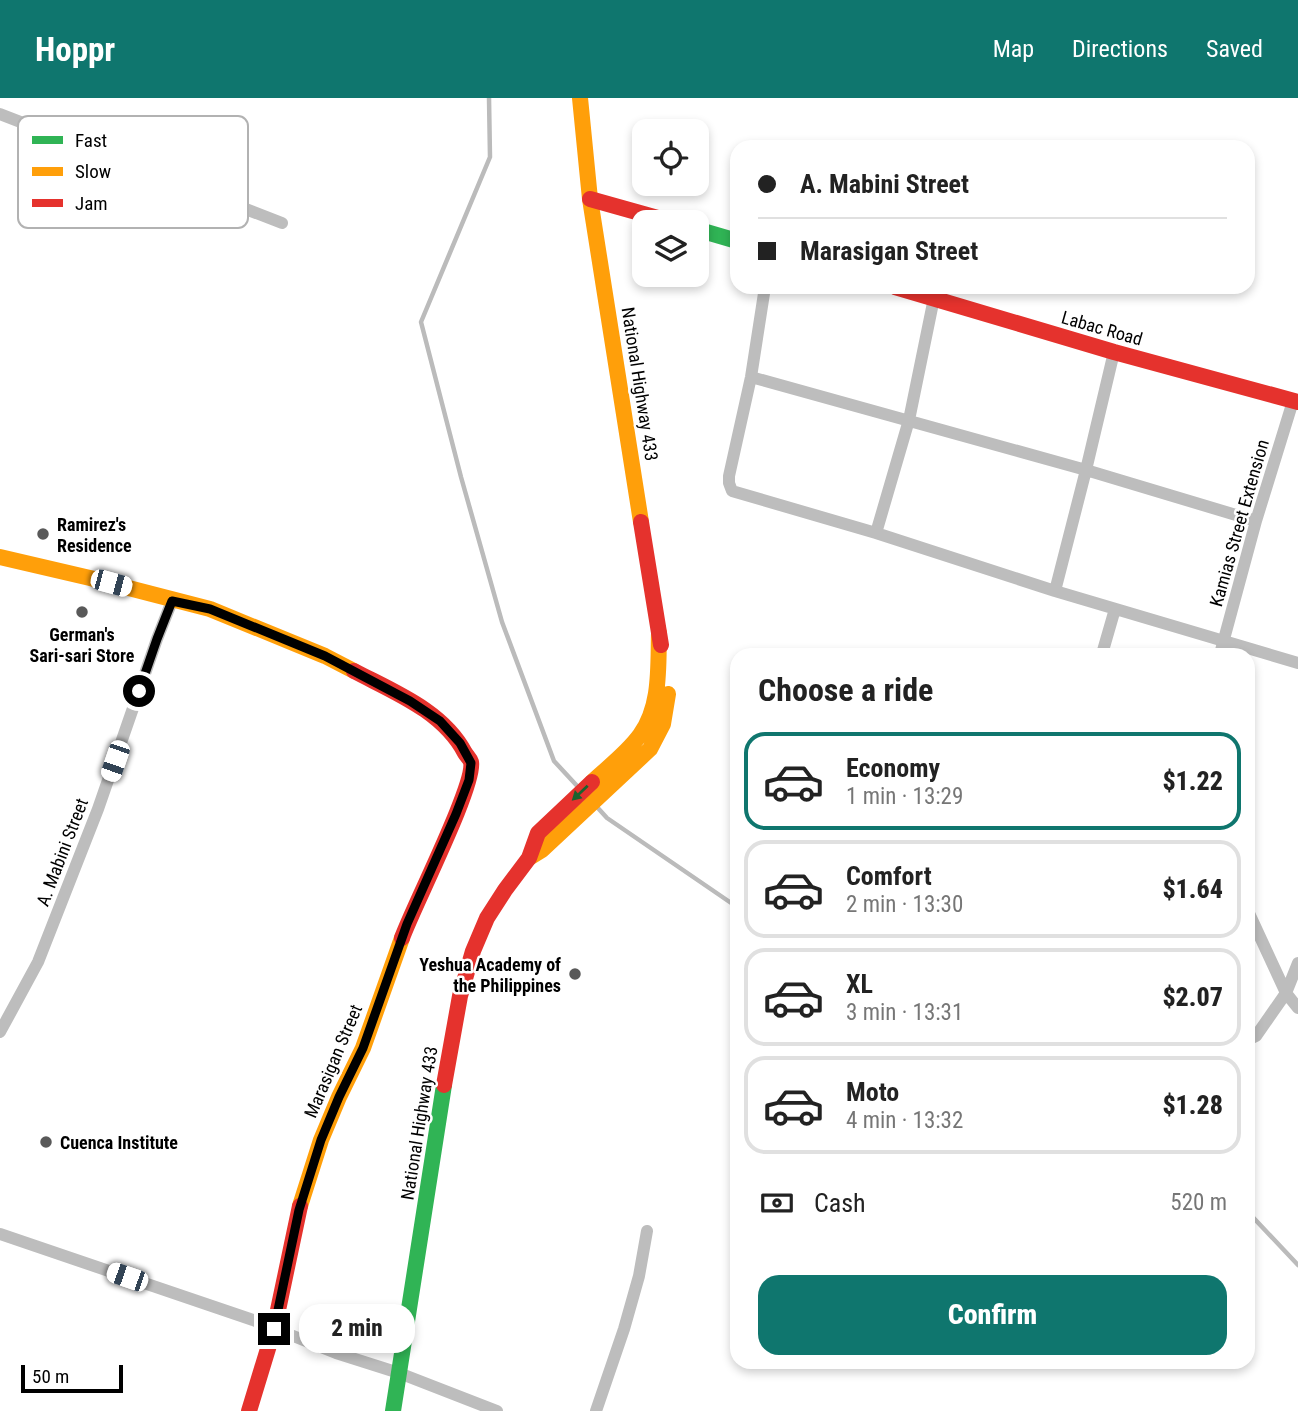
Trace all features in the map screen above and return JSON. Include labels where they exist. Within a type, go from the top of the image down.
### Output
[{"type":"street","name":"National Highway 433","points":[[393,1411],[460,996],[472,951],[487,918],[544,837],[629,759],[652,711],[656,694],[659,634],[590,199],[580,98]]},
{"type":"street","points":[[0,114],[18,121]]},
{"type":"street","points":[[590,199],[632,211]]},
{"type":"street","points":[[248,210],[282,223]]},
{"type":"street","points":[[709,233],[730,239]]},
{"type":"street","points":[[764,294],[751,377],[729,477],[733,491],[876,533],[1115,610],[1221,648]]},
{"type":"street","name":"Labac Road","points":[[920,294],[1295,402]]},
{"type":"street","points":[[876,533],[909,420],[934,298]]},
{"type":"street","points":[[1055,591],[1114,352]]},
{"type":"street","points":[[751,377],[1086,470],[1256,521]]},
{"type":"street","name":"Kamias Street Extension","points":[[1221,648],[1256,521],[1295,402]]},
{"type":"street","points":[[0,557],[172,601]]},
{"type":"street","name":"Marasigan Street","points":[[172,601],[210,609],[325,656],[410,701],[440,721],[460,743],[471,763],[469,780],[407,924],[363,1048],[321,1140],[299,1210],[274,1329],[248,1411]]},
{"type":"street","name":"A. Mabini Street","points":[[0,1032],[38,962],[98,808],[172,601]]},
{"type":"street","points":[[1104,648],[1115,610]]},
{"type":"street","points":[[1255,655],[1298,663]]},
{"type":"street","points":[[1255,926],[1286,993],[1298,1008]]},
{"type":"street","points":[[1255,1036],[1286,993],[1298,963]]},
{"type":"street","points":[[596,1411],[624,1329],[639,1276],[647,1231]]},
{"type":"street","points":[[0,1234],[253,1320],[497,1411]]},
{"type":"waterway","points":[[489,98],[490,157],[421,322],[502,622],[554,761],[579,788]]},
{"type":"waterway","points":[[597,807],[607,818],[730,902]]},
{"type":"waterway","points":[[1255,1219],[1298,1265]]},
{"type":"traffic: fast","points":[[709,233],[730,239]]},
{"type":"traffic: fast","points":[[393,1411],[444,1085]]},
{"type":"traffic: slow","points":[[580,98],[590,199],[641,522]]},
{"type":"traffic: slow","points":[[0,557],[210,609],[325,656],[354,671]]},
{"type":"traffic: slow","points":[[592,782],[629,748],[647,724],[657,686],[659,633]]},
{"type":"traffic: slow","points":[[529,858],[542,850],[650,749],[663,724],[668,694]]},
{"type":"traffic: slow","points":[[300,1206],[321,1140],[363,1048],[402,938]]},
{"type":"traffic: jam","points":[[590,199],[632,211]]},
{"type":"traffic: jam","points":[[919,294],[1114,352],[1298,402]]},
{"type":"traffic: jam","points":[[641,522],[661,645]]},
{"type":"traffic: jam","points":[[354,671],[431,714],[456,738],[471,762],[464,794],[402,938]]},
{"type":"traffic: jam","points":[[444,1085],[460,996],[473,951],[487,918],[529,858],[538,833],[592,782]]},
{"type":"traffic: jam","points":[[249,1411],[274,1329],[300,1206]]},
{"type":"place","name":"Ramirez's Residence","points":[[43,534]]},
{"type":"place","name":"German's Sari-sari Store","points":[[82,612]]},
{"type":"place","name":"Yeshua Academy of the Philippines","points":[[575,974]]},
{"type":"place","name":"Cuenca Institute","points":[[46,1142]]},
{"type":"route","points":[[139,691],[172,601],[210,609],[325,656],[410,701],[440,721],[460,743],[471,763],[469,780],[407,924],[363,1048],[321,1140],[299,1210],[274,1329]]}]
